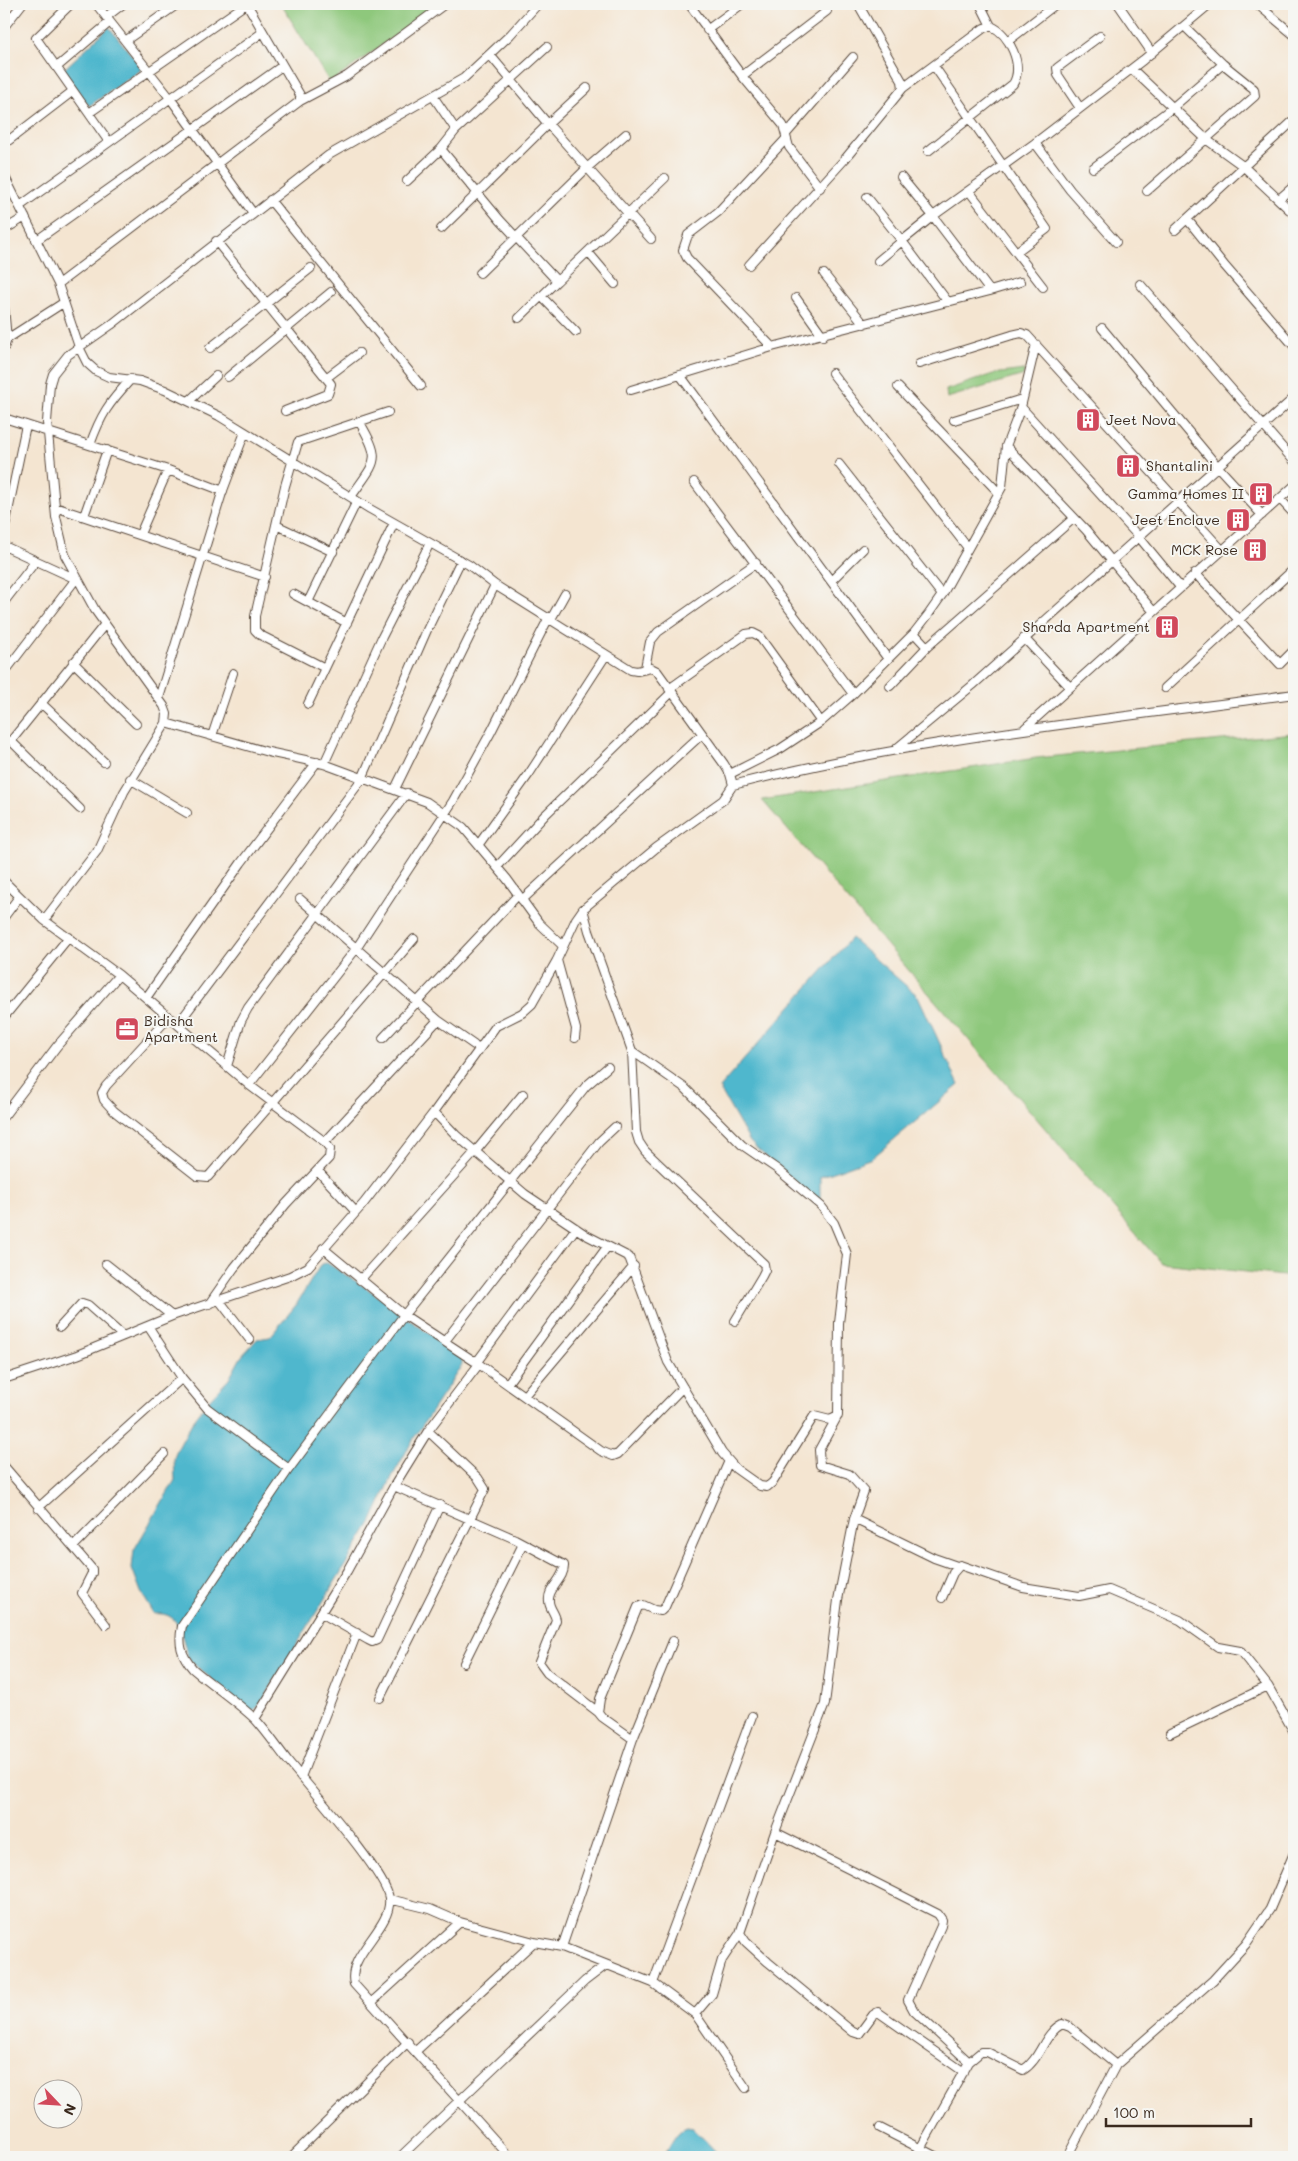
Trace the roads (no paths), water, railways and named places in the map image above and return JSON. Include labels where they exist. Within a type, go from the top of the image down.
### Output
[{"type":"street","points":[[4,27],[22,4]]},
{"type":"street","points":[[71,4],[36,38],[109,142]]},
{"type":"street","points":[[96,4],[170,98],[254,213]]},
{"type":"street","points":[[57,67],[123,4]]},
{"type":"street","points":[[125,41],[178,4]]},
{"type":"street","points":[[89,113],[148,70],[247,4],[300,95],[300,101]]},
{"type":"street","points":[[58,284],[300,101],[347,76],[445,4]]},
{"type":"street","points":[[44,920],[97,851],[130,779],[166,724],[167,714],[159,698],[105,624],[76,579],[65,555],[55,507],[48,432],[50,384],[59,364],[329,154],[464,78],[490,55],[538,4]]},
{"type":"street","points":[[688,4],[742,76],[778,118],[793,154],[820,188]]},
{"type":"street","points":[[707,30],[742,4]]},
{"type":"street","points":[[858,4],[902,81],[903,88]]},
{"type":"street","points":[[980,4],[991,26]]},
{"type":"street","points":[[1008,40],[1056,4]]},
{"type":"street","points":[[1118,4],[1152,53]]},
{"type":"street","points":[[878,262],[933,216],[1004,166],[1132,69],[1210,4]]},
{"type":"street","points":[[1257,4],[1294,35]]},
{"type":"street","points":[[742,76],[827,11]]},
{"type":"street","points":[[749,266],[820,188],[903,88],[978,32],[991,26],[997,28],[1008,40],[1018,69],[1018,76],[1013,84],[971,119],[928,151]]},
{"type":"street","points":[[1146,191],[1207,140],[1255,96],[1254,89],[1223,64],[1184,26]]},
{"type":"street","points":[[20,206],[263,32]]},
{"type":"street","points":[[1080,108],[1058,75],[1057,68],[1100,36]]},
{"type":"street","points":[[407,181],[441,149],[456,130],[547,47]]},
{"type":"street","points":[[490,55],[548,124],[651,239]]},
{"type":"street","points":[[772,347],[693,264],[683,250],[688,235],[726,204],[853,57]]},
{"type":"street","points":[[1093,168],[1172,108],[1223,64]]},
{"type":"street","points":[[37,240],[282,66]]},
{"type":"street","points":[[934,66],[1047,229],[1016,252]]},
{"type":"street","points":[[1132,69],[1207,140],[1243,166],[1294,214]]},
{"type":"street","points":[[441,229],[587,88]]},
{"type":"street","points":[[4,144],[73,91]]},
{"type":"street","points":[[433,96],[456,130]]},
{"type":"street","points":[[1175,230],[1292,122]]},
{"type":"street","points":[[480,273],[588,167],[626,134]]},
{"type":"street","points":[[1035,143],[1070,190],[1116,242]]},
{"type":"street","points":[[441,149],[516,238],[557,281]]},
{"type":"street","points":[[4,175],[58,284],[63,303],[86,363],[96,371],[109,377],[131,380],[164,390],[189,401],[293,460],[394,523],[461,560],[495,584],[631,670],[637,671],[651,668],[657,672],[702,734],[730,774],[733,785]]},
{"type":"street","points":[[901,177],[990,291]]},
{"type":"street","points":[[519,318],[665,178]]},
{"type":"street","points":[[1279,199],[1294,186]]},
{"type":"street","points":[[969,191],[1043,287]]},
{"type":"street","points":[[867,197],[948,302]]},
{"type":"street","points":[[270,200],[421,386]]},
{"type":"street","points":[[4,230],[25,217]]},
{"type":"street","points":[[1187,219],[1294,346]]},
{"type":"street","points":[[216,241],[331,384],[328,394],[285,411]]},
{"type":"street","points":[[588,252],[615,284]]},
{"type":"street","points":[[210,348],[311,268]]},
{"type":"street","points":[[824,274],[864,324]]},
{"type":"street","points":[[631,390],[772,347],[823,336],[1020,282]]},
{"type":"street","points":[[1140,284],[1294,461]]},
{"type":"street","points":[[228,377],[331,292]]},
{"type":"street","points":[[541,296],[576,332]]},
{"type":"street","points":[[796,298],[823,336]]},
{"type":"street","points":[[7,339],[63,303]]},
{"type":"street","points":[[4,307],[7,339],[4,348]]},
{"type":"street","points":[[1102,328],[1218,467],[1262,515]]},
{"type":"street","points":[[919,364],[1021,333],[1036,344],[1177,503],[1222,550]]},
{"type":"street","points":[[730,774],[780,749],[820,722],[853,694],[914,633],[942,595],[999,493],[1006,446],[1022,403],[1036,344]]},
{"type":"street","points":[[326,378],[358,353]]},
{"type":"street","points":[[832,373],[968,548]]},
{"type":"street","points":[[680,375],[888,658]]},
{"type":"street","points":[[189,401],[216,376]]},
{"type":"street","points":[[90,445],[100,417],[111,400],[131,380]]},
{"type":"street","points":[[898,387],[999,493]]},
{"type":"street","points":[[896,750],[973,685],[1294,398]]},
{"type":"street","points":[[954,420],[1022,403]]},
{"type":"street","points":[[1022,403],[1180,587]]},
{"type":"street","points":[[325,668],[260,635],[255,630],[255,616],[293,460],[294,448],[298,442],[388,412]]},
{"type":"street","points":[[4,418],[168,470],[223,491]]},
{"type":"street","points":[[308,602],[333,552],[354,499],[371,468],[375,455],[359,421]]},
{"type":"street","points":[[4,531],[26,425]]},
{"type":"street","points":[[159,698],[223,491],[245,432]]},
{"type":"street","points":[[1006,446],[1112,560],[1153,611]]},
{"type":"street","points":[[84,516],[107,450]]},
{"type":"street","points":[[839,464],[942,595]]},
{"type":"street","points":[[140,534],[168,470]]},
{"type":"street","points":[[694,482],[853,694]]},
{"type":"street","points":[[1025,728],[1069,686],[1294,486]]},
{"type":"street","points":[[4,488],[12,491]]},
{"type":"street","points":[[1280,499],[1294,514]]},
{"type":"street","points":[[55,507],[265,577]]},
{"type":"street","points":[[890,686],[927,647],[1074,518]]},
{"type":"street","points":[[308,704],[394,523]]},
{"type":"street","points":[[276,525],[333,552]]},
{"type":"street","points":[[146,998],[232,875],[321,763],[430,543]]},
{"type":"street","points":[[4,546],[35,562],[76,579]]},
{"type":"street","points":[[831,581],[863,549]]},
{"type":"street","points":[[178,1024],[362,779],[427,630],[461,560]]},
{"type":"street","points":[[4,602],[35,562]]},
{"type":"street","points":[[644,668],[650,642],[658,632],[756,563]]},
{"type":"street","points":[[1165,688],[1294,569]]},
{"type":"street","points":[[1195,573],[1280,664],[1294,650]]},
{"type":"street","points":[[4,673],[76,579]]},
{"type":"street","points":[[395,789],[495,584]]},
{"type":"street","points":[[293,594],[347,623]]},
{"type":"street","points":[[249,1085],[356,949],[445,812],[475,763],[550,618],[565,594]]},
{"type":"street","points":[[80,809],[11,741],[105,624]]},
{"type":"street","points":[[497,867],[545,815],[670,691],[746,634],[753,633],[759,636],[820,722]]},
{"type":"street","points":[[914,633],[927,647]]},
{"type":"street","points":[[1024,638],[1069,686]]},
{"type":"street","points":[[479,844],[529,774],[606,655]]},
{"type":"street","points":[[73,662],[136,724]]},
{"type":"street","points":[[212,736],[233,673]]},
{"type":"street","points":[[4,1378],[77,1355],[172,1316],[300,1272],[308,1266],[356,1212],[434,1112],[496,1026],[522,1013],[532,1004],[557,960],[576,918],[583,909],[656,848],[722,800],[733,785],[896,750],[1025,728],[1294,694]]},
{"type":"street","points":[[41,703],[104,762]]},
{"type":"street","points":[[166,724],[268,752],[321,763],[406,793],[445,812],[479,844],[548,933],[563,946]]},
{"type":"street","points":[[383,1038],[520,898],[702,734]]},
{"type":"street","points":[[130,779],[187,814]]},
{"type":"street","points":[[227,1066],[241,1021],[248,1008],[406,793]]},
{"type":"street","points":[[4,881],[44,920],[70,937],[119,975],[249,1085],[325,1142],[330,1150],[329,1158],[286,1204],[234,1268],[209,1304]]},
{"type":"street","points":[[4,917],[19,897]]},
{"type":"street","points":[[300,900],[417,1003],[474,1045]]},
{"type":"street","points":[[583,909],[589,931],[632,1051],[636,1132],[639,1142],[645,1151],[764,1264],[765,1270],[762,1276],[735,1321]]},
{"type":"street","points":[[4,1017],[70,937]]},
{"type":"street","points":[[169,1017],[106,1086],[102,1093],[104,1100],[114,1111],[197,1176],[203,1178],[208,1176],[270,1102],[414,939]]},
{"type":"street","points":[[557,960],[576,1029],[575,1038]]},
{"type":"street","points":[[4,1116],[57,1046],[119,975]]},
{"type":"street","points":[[325,1142],[438,1020]]},
{"type":"street","points":[[632,1051],[685,1088],[726,1130],[788,1177],[821,1206],[831,1218],[847,1254],[839,1323],[838,1416],[819,1450],[820,1465],[849,1474],[864,1491],[854,1519],[838,1600],[825,1704],[775,1832],[740,1933],[722,1960],[712,1994],[695,2014]]},
{"type":"street","points":[[510,2157],[354,1984],[352,1975],[379,1928],[389,1899],[382,1883],[368,1862],[255,1719],[193,1670],[185,1660],[179,1640],[182,1626],[289,1469],[404,1315],[586,1086],[608,1067]]},
{"type":"street","points":[[360,1280],[475,1152],[523,1094]]},
{"type":"street","points":[[434,1112],[475,1152],[510,1182],[576,1228],[607,1247],[622,1252],[629,1257],[634,1266],[659,1341],[683,1387],[728,1463],[760,1486],[767,1487],[773,1482],[814,1416],[830,1420],[838,1416]]},
{"type":"street","points":[[445,1341],[546,1208],[599,1142],[615,1127]]},
{"type":"street","points":[[318,1171],[356,1212]]},
{"type":"street","points":[[255,1719],[321,1613],[428,1431],[476,1362],[576,1228]]},
{"type":"street","points":[[507,1384],[607,1247]]},
{"type":"street","points":[[323,1248],[404,1315],[476,1362],[601,1451],[613,1456],[618,1454],[683,1387]]},
{"type":"street","points":[[106,1264],[172,1316]]},
{"type":"street","points":[[524,1396],[634,1266]]},
{"type":"street","points":[[219,1300],[250,1340]]},
{"type":"street","points":[[60,1327],[82,1303],[88,1305],[123,1336]]},
{"type":"street","points":[[148,1326],[182,1378],[216,1416],[289,1469]]},
{"type":"street","points":[[38,1508],[182,1378]]},
{"type":"street","points":[[380,1698],[484,1495],[484,1484],[428,1431]]},
{"type":"street","points":[[73,1547],[164,1454]]},
{"type":"street","points":[[598,1712],[600,1699],[633,1615],[638,1607],[643,1604],[654,1610],[661,1611],[665,1607],[728,1463]]},
{"type":"street","points":[[4,1466],[38,1508],[92,1568],[92,1573],[82,1593],[106,1625]]},
{"type":"street","points":[[394,1486],[562,1563],[565,1568],[549,1595],[548,1601],[556,1620],[540,1658],[541,1668],[602,1717],[633,1738]]},
{"type":"street","points":[[321,1613],[372,1642],[376,1640],[440,1506]]},
{"type":"street","points":[[854,1519],[934,1558],[958,1566],[966,1566],[1023,1587],[1079,1596],[1109,1590],[1180,1620],[1218,1647],[1240,1652],[1268,1686],[1294,1732]]},
{"type":"street","points":[[464,1663],[523,1544]]},
{"type":"street","points":[[942,1598],[958,1566]]},
{"type":"street","points":[[301,1778],[357,1633]]},
{"type":"street","points":[[562,1947],[633,1738],[673,1641]]},
{"type":"street","points":[[1170,1734],[1268,1686]]},
{"type":"street","points":[[653,1982],[752,1716]]},
{"type":"street","points":[[775,1832],[938,1914],[942,1920],[941,1926],[908,2000],[914,2012],[969,2062]]},
{"type":"street","points":[[1067,2157],[1116,2065],[1213,1980],[1246,1944],[1270,1909],[1294,1853]]},
{"type":"street","points":[[389,1899],[430,1909],[460,1922],[534,1942],[562,1947],[653,1982],[695,2014],[746,2088]]},
{"type":"street","points":[[372,2002],[460,1922]]},
{"type":"street","points":[[740,1933],[746,1942],[852,2032],[859,2034],[873,2015],[878,2012],[964,2072]]},
{"type":"street","points":[[416,2051],[534,1942]]},
{"type":"street","points":[[400,2157],[585,1981],[606,1965]]},
{"type":"street","points":[[920,2149],[969,2062],[980,2052],[987,2052],[1023,2070],[1034,2060],[1049,2035],[1062,2024],[1070,2027],[1116,2065]]},
{"type":"street","points":[[291,2157],[408,2042]]},
{"type":"street","points":[[880,2128],[938,2157]]},
{"type":"water","points":[[109,27],[139,64],[141,70],[89,106],[63,72]]},
{"type":"water","points":[[851,938],[918,996],[959,1085],[872,1158],[820,1177],[820,1202],[815,1203],[750,1142],[719,1088]]},
{"type":"water","points":[[327,1263],[368,1289],[462,1358],[462,1365],[414,1438],[392,1477],[372,1521],[262,1702],[252,1713],[190,1661],[180,1630],[171,1617],[164,1614],[154,1614],[141,1592],[132,1568],[134,1550],[175,1480],[174,1458],[193,1421],[208,1401],[229,1379],[241,1357],[257,1339],[270,1337],[296,1305],[321,1264]]},
{"type":"water","points":[[687,2127],[693,2128],[721,2157],[663,2157],[676,2135]]},
{"type":"place","name":"Jeet Nova","points":[[1088,420]]},
{"type":"place","name":"Shantalini","points":[[1128,466]]},
{"type":"place","name":"Gamma Homes II","points":[[1261,494]]},
{"type":"place","name":"Jeet Enclave","points":[[1238,520]]},
{"type":"place","name":"MCK Rose","points":[[1255,550]]},
{"type":"place","name":"Sharda Apartment","points":[[1167,627]]},
{"type":"place","name":"Bidisha Apartment","points":[[127,1029]]}]
